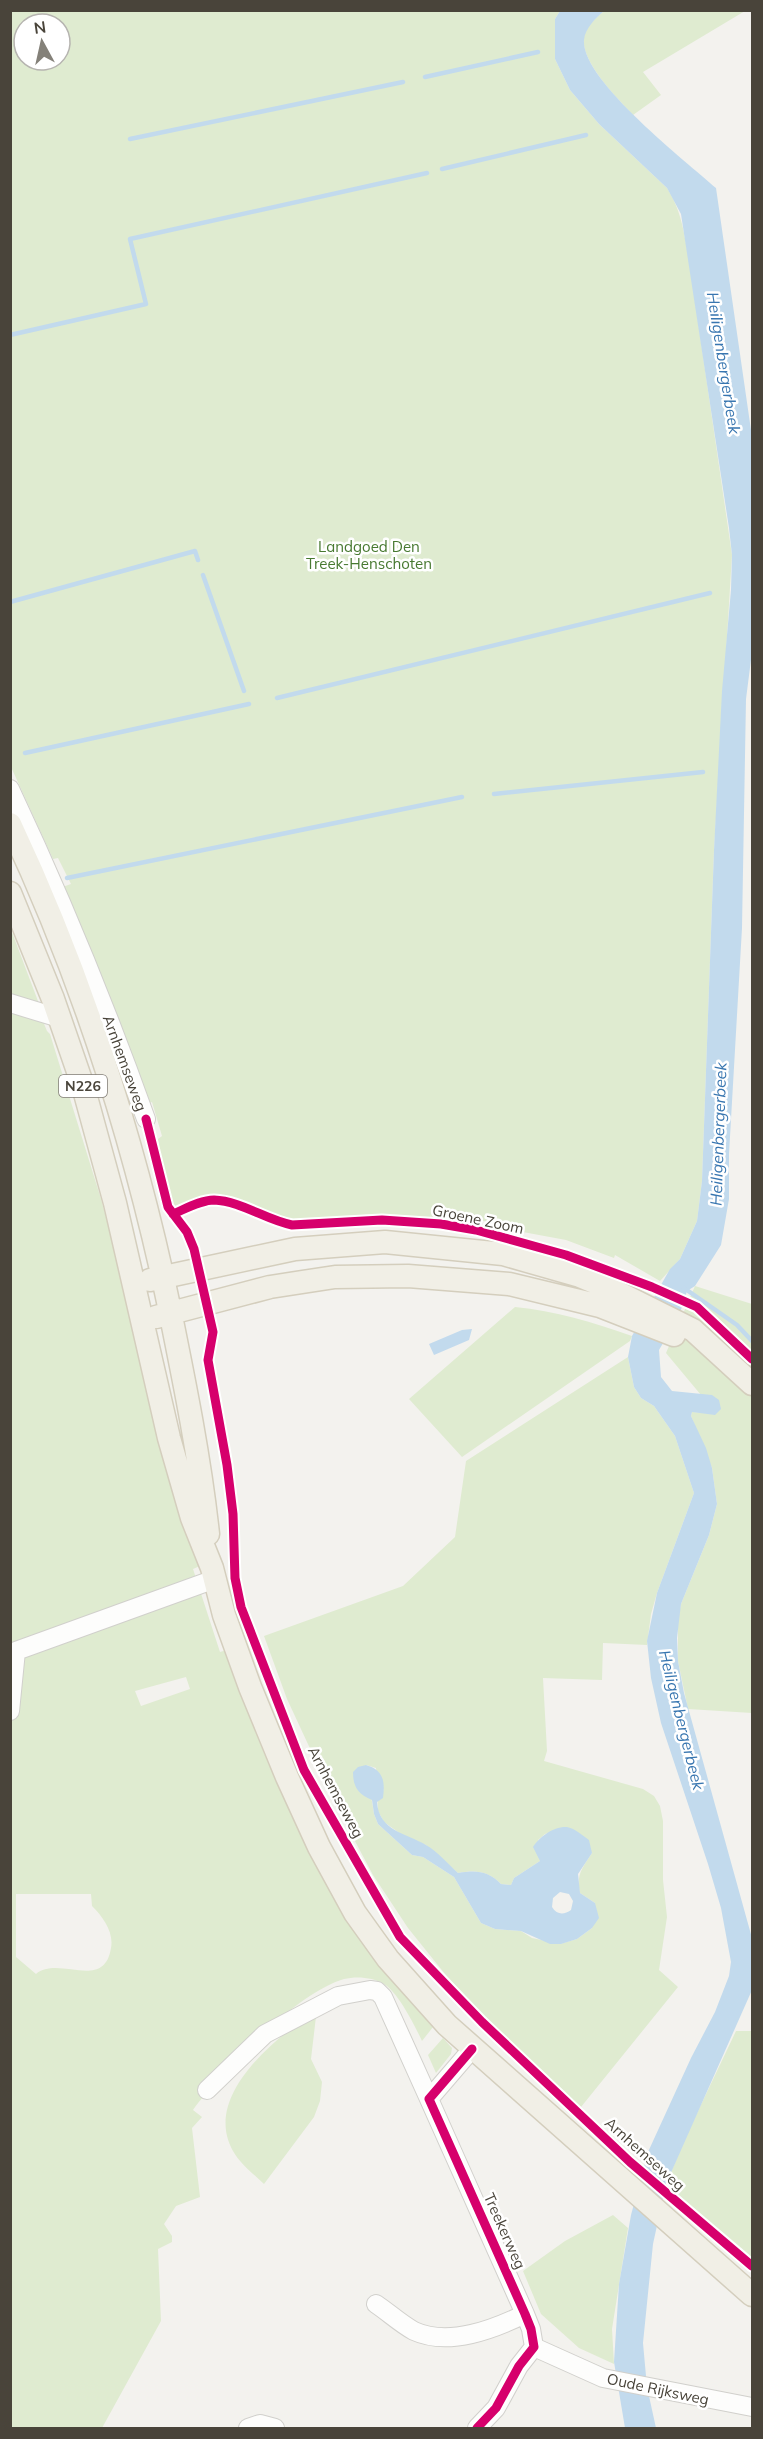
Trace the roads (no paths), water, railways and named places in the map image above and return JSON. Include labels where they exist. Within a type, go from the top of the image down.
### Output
[{"type":"main road","name":"Arnhemseweg","points":[[10,824],[71,965],[131,1147],[164,1277],[202,1481],[213,1574]]},
{"type":"main road","name":"Arnhemseweg","points":[[10,893],[59,1018],[86,1096],[115,1203],[169,1438],[192,1518],[213,1574],[224,1615],[287,1777],[319,1847],[355,1913],[388,1959],[447,2025],[753,2295]]},
{"type":"main road","name":"Groene Zoom","points":[[134,1285],[295,1249],[385,1242],[503,1254],[580,1276],[605,1297],[690,1335],[722,1355],[753,1384]]},
{"type":"main road","name":"Groene Zoom","points":[[142,1320],[270,1287],[334,1277],[408,1276],[509,1284],[605,1297]]},
{"type":"street","name":"Arnhemseweg","points":[[10,789],[50,875],[111,1023],[146,1119]]},
{"type":"street","points":[[10,1003],[59,1018]]},
{"type":"street","points":[[11,1710],[13,1663],[16,1651],[213,1574]]},
{"type":"street","name":"Treekerweg","points":[[207,2090],[265,2034],[338,1996],[370,1990],[377,1991],[383,1997],[525,2314],[531,2329],[534,2347]]},
{"type":"street","points":[[429,2099],[472,2049]]},
{"type":"street","points":[[376,2304],[415,2331],[438,2336],[475,2335],[499,2327],[525,2314]]},
{"type":"street","points":[[477,2428],[496,2408],[519,2367],[534,2347]]},
{"type":"street","name":"Oude Rijksweg","points":[[534,2347],[603,2378],[753,2408]]},
{"type":"street","points":[[248,2428],[260,2424],[275,2428]]},
{"type":"water","name":"Heiligenbergerbeek","points":[[560,11],[604,11],[589,27],[584,40],[588,57],[599,76],[638,119],[716,188],[752,437],[752,652],[746,699],[742,928],[729,1154],[729,1199],[721,1245],[695,1286],[687,1291],[679,1316],[659,1350],[661,1377],[672,1391],[712,1395],[719,1400],[721,1409],[715,1415],[692,1412],[691,1416],[706,1448],[712,1468],[717,1504],[709,1535],[681,1604],[677,1638],[678,1661],[684,1693],[752,1938],[752,1990],[666,2184],[653,2244],[643,2343],[647,2387],[656,2428],[625,2428],[614,2362],[619,2284],[631,2215],[648,2152],[715,2012],[729,1976],[731,1962],[721,1908],[661,1723],[651,1678],[647,1641],[657,1593],[694,1493],[675,1436],[654,1406],[641,1398],[634,1387],[628,1357],[632,1336],[670,1269],[680,1259],[697,1221],[702,1181],[714,850],[732,555],[681,214],[667,188],[599,124],[570,90],[555,59],[555,19]]},
{"type":"water","points":[[472,1329],[469,1340],[434,1355],[429,1344],[462,1330]]},
{"type":"water","points":[[366,1765],[380,1773],[384,1787],[383,1798],[377,1802],[379,1812],[388,1825],[430,1848],[458,1873],[482,1873],[491,1876],[501,1884],[511,1885],[514,1878],[540,1861],[533,1847],[543,1836],[562,1827],[575,1830],[589,1840],[592,1853],[578,1874],[580,1893],[595,1903],[599,1918],[592,1928],[577,1939],[561,1944],[550,1944],[521,1931],[495,1929],[481,1923],[454,1877],[423,1857],[412,1855],[378,1824],[372,1800],[363,1795],[355,1786],[353,1772],[358,1767]],"holes":[[[560,1892],[569,1894],[573,1901],[571,1910],[566,1913],[556,1912],[552,1907],[553,1898]]]},
{"type":"waterway","points":[[425,77],[538,52]]},
{"type":"waterway","points":[[130,139],[403,82]]},
{"type":"waterway","points":[[442,169],[586,135]]},
{"type":"waterway","points":[[10,335],[146,304],[130,239],[427,173]]},
{"type":"waterway","points":[[10,602],[195,551],[198,560]]},
{"type":"waterway","points":[[203,575],[244,691]]},
{"type":"waterway","points":[[277,698],[710,593]]},
{"type":"waterway","points":[[25,753],[249,704]]},
{"type":"waterway","points":[[494,794],[703,772]]},
{"type":"waterway","points":[[67,878],[462,797]]},
{"type":"waterway","points":[[684,1288],[737,1325],[752,1341]]},
{"type":"park label","name":"Landgoed Den Treek-Henschoten","points":[[369,554]]}]
